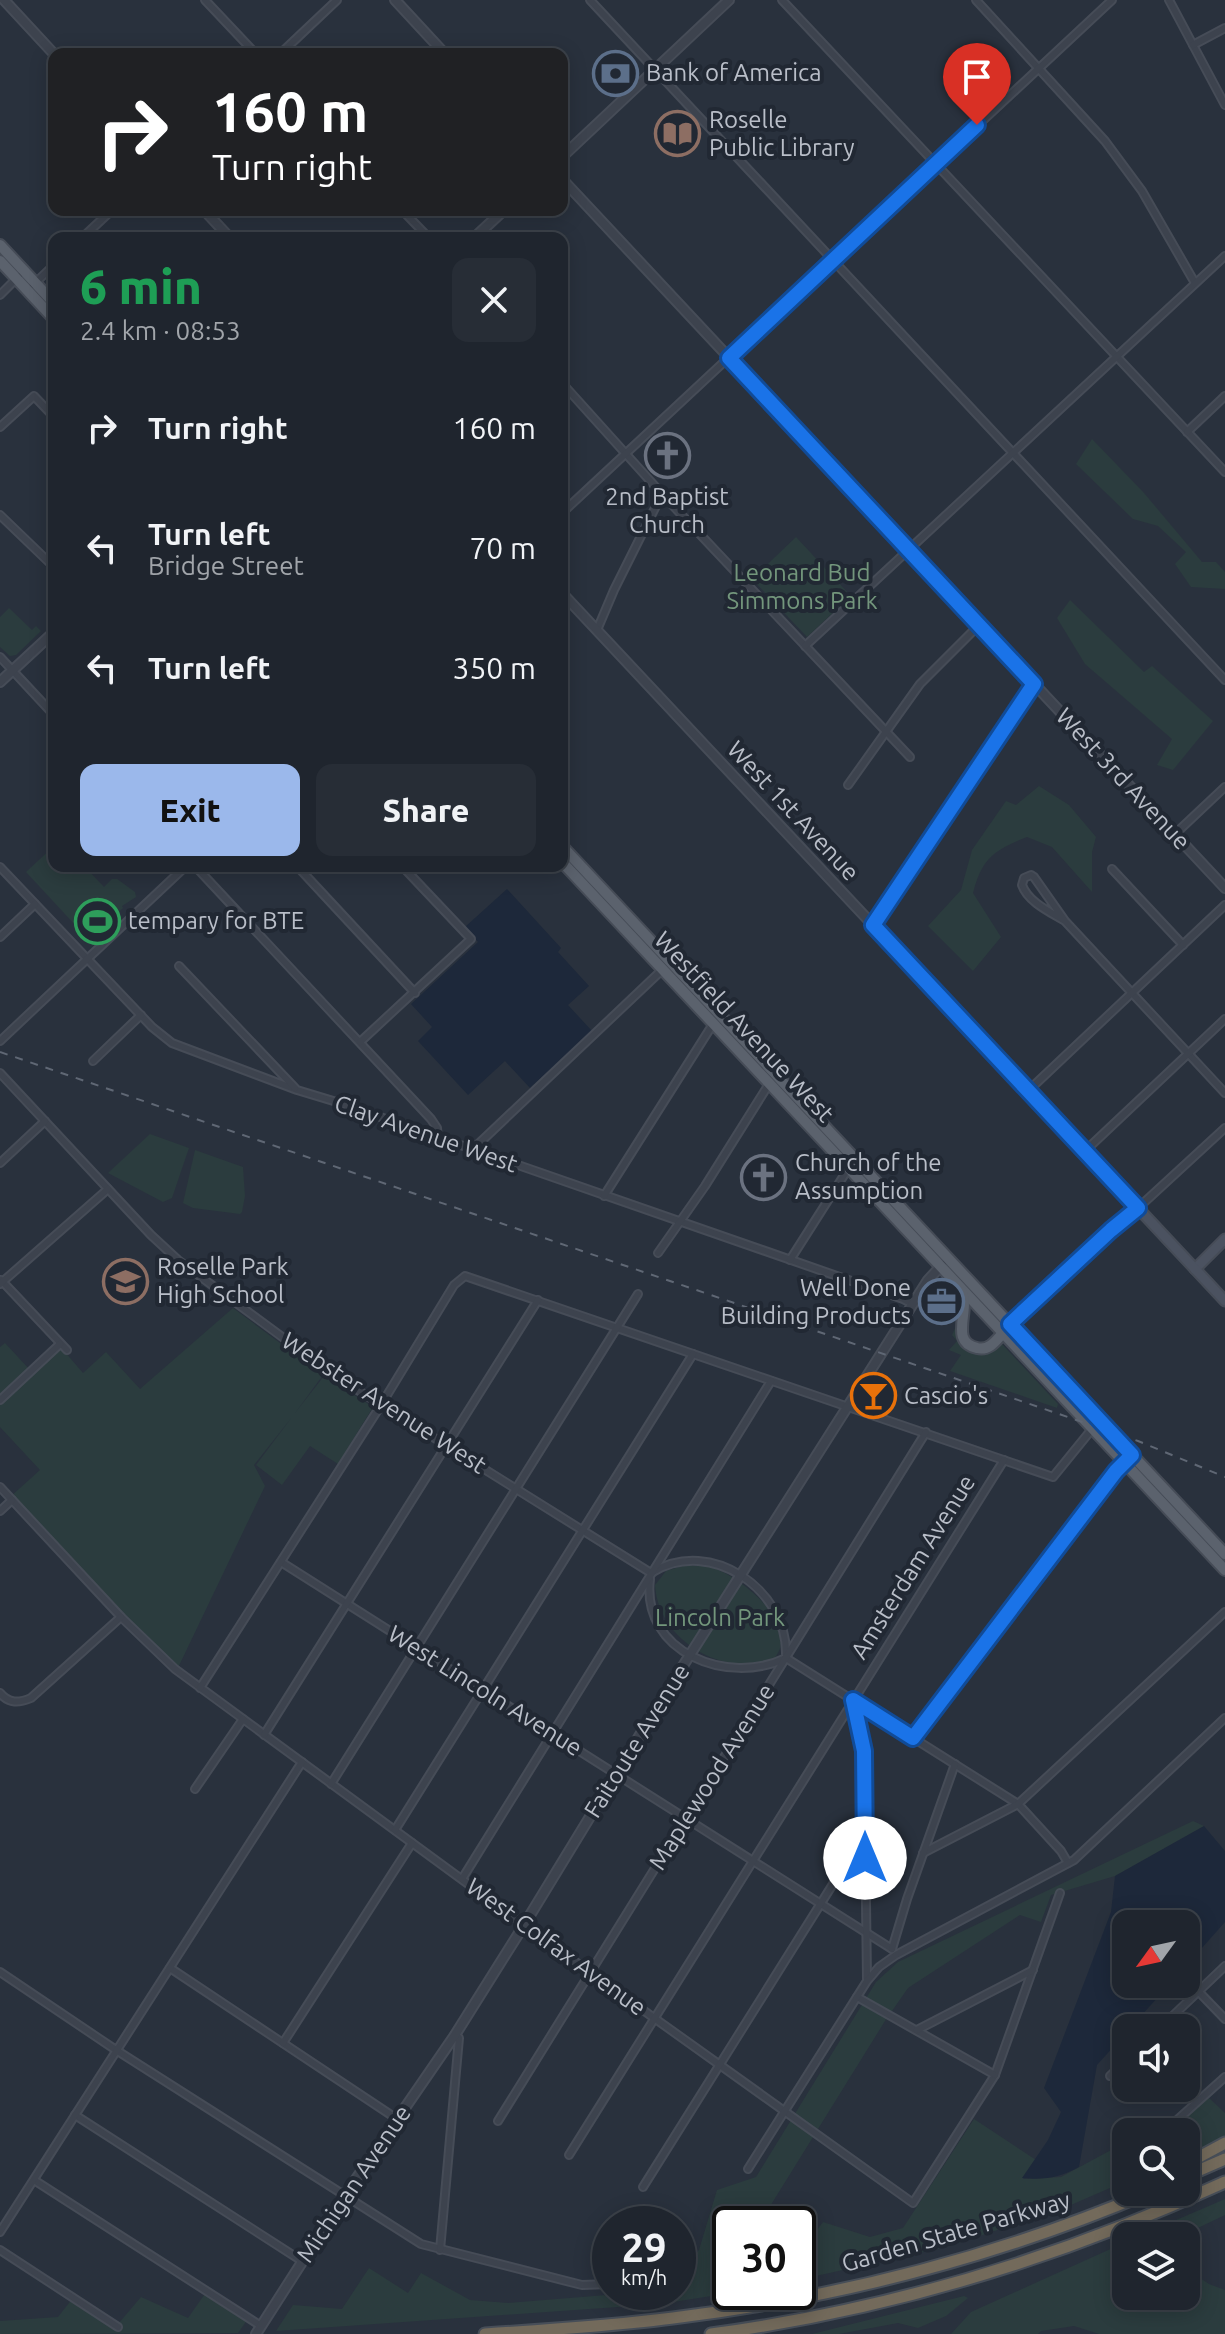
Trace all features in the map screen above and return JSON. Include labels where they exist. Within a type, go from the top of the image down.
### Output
[{"type":"highway","points":[[1200,2156],[1225,2143]]},
{"type":"highway","points":[[1200,2170],[1225,2159]]},
{"type":"highway","name":"Garden State Parkway","points":[[711,2334],[841,2310],[974,2277],[1126,2224],[1225,2182]]},
{"type":"highway","points":[[1096,2214],[1112,2205]]},
{"type":"highway","name":"Garden State Parkway","points":[[485,2334],[672,2319],[805,2297],[947,2263],[1116,2206]]},
{"type":"main road","points":[[0,245],[48,311]]},
{"type":"main road","points":[[0,261],[20,275]]},
{"type":"main road","points":[[31,287],[48,299]]},
{"type":"main road","name":"Westfield Avenue West","points":[[568,853],[616,912]]},
{"type":"main road","name":"Westfield Avenue West","points":[[568,868],[616,912],[853,1164],[955,1265],[1092,1429],[1128,1459],[1225,1554]]},
{"type":"main road","name":"Westfield Avenue West","points":[[853,1164],[940,1266],[1007,1329],[1128,1459],[1225,1570]]},
{"type":"main road","points":[[960,1287],[966,1307],[961,1332],[968,1343],[979,1349],[986,1348],[1138,1208]]},
{"type":"main road","name":"West 1st Avenue","points":[[1138,1208],[1225,1301]]},
{"type":"main road","points":[[1195,1269],[1225,1239]]},
{"type":"street","points":[[4,0],[48,48]]},
{"type":"street","points":[[205,0],[250,48]]},
{"type":"street","points":[[286,48],[337,0]]},
{"type":"street","points":[[395,0],[439,48]]},
{"type":"street","points":[[590,0],[1225,680]]},
{"type":"street","points":[[568,151],[729,0]]},
{"type":"street","points":[[782,0],[1225,472]]},
{"type":"street","points":[[976,0],[1105,141],[1142,191],[1195,283]]},
{"type":"street","points":[[568,507],[1112,0]]},
{"type":"street","points":[[1169,0],[1225,105]]},
{"type":"street","points":[[1193,45],[1225,28]]},
{"type":"street","name":"West 3rd Avenue","points":[[568,185],[1225,888]]},
{"type":"street","points":[[89,232],[106,216]]},
{"type":"street","points":[[210,216],[224,232]]},
{"type":"street","points":[[408,216],[423,232]]},
{"type":"street","points":[[480,232],[498,216]]},
{"type":"street","points":[[805,646],[1225,256]]},
{"type":"street","points":[[31,287],[48,271]]},
{"type":"street","points":[[0,295],[20,275]]},
{"type":"street","points":[[568,390],[910,757]]},
{"type":"street","points":[[0,427],[34,396],[48,411]]},
{"type":"street","points":[[1187,432],[1225,396]]},
{"type":"street","points":[[597,630],[662,494]]},
{"type":"street","points":[[0,515],[48,561]]},
{"type":"street","name":"West 1st Avenue","points":[[568,599],[1138,1208]]},
{"type":"street","points":[[848,785],[920,684],[979,625]]},
{"type":"street","points":[[0,682],[48,638]]},
{"type":"street","points":[[0,657],[48,708]]},
{"type":"street","points":[[873,925],[1034,684]]},
{"type":"street","points":[[1175,834],[1225,787]]},
{"type":"street","name":"Clay Avenue West","points":[[0,867],[86,960],[172,1043],[297,1090],[913,1304]]},
{"type":"street","points":[[1112,869],[1183,945]]},
{"type":"street","points":[[0,1041],[180,872]]},
{"type":"street","points":[[201,872],[431,1119],[437,1128],[438,1138]]},
{"type":"street","points":[[303,872],[415,993]]},
{"type":"street","points":[[360,1042],[471,939],[408,872]]},
{"type":"street","points":[[1065,921],[1025,893],[1022,885],[1024,878],[1034,877],[1065,921],[1225,1093]]},
{"type":"street","points":[[0,937],[35,904]]},
{"type":"street","points":[[1028,1091],[1225,905]]},
{"type":"street","points":[[472,1150],[666,965]]},
{"type":"street","points":[[179,966],[297,1090]]},
{"type":"street","points":[[93,1061],[141,1015]]},
{"type":"street","points":[[1085,1151],[1225,1019]]},
{"type":"street","points":[[604,1196],[717,1020]]},
{"type":"street","points":[[0,1026],[11,1030]]},
{"type":"street","name":"Webster Avenue West","points":[[0,1073],[178,1260],[335,1376],[651,1573]]},
{"type":"street","points":[[658,1253],[774,1080]]},
{"type":"street","points":[[0,1163],[45,1121]]},
{"type":"street","points":[[1138,1208],[1225,1128]]},
{"type":"street","points":[[790,1260],[853,1164]]},
{"type":"street","points":[[67,1350],[1,1281],[108,1189]]},
{"type":"street","points":[[940,1266],[955,1265]]},
{"type":"street","name":"Faitoute Avenue","points":[[455,2035],[690,1655],[928,1280],[940,1266]]},
{"type":"street","points":[[200,1688],[454,1285],[465,1276],[1053,1477],[1092,1429]]},
{"type":"street","points":[[331,1784],[638,1294]]},
{"type":"street","points":[[264,1735],[538,1300]]},
{"type":"street","points":[[0,1400],[60,1344]]},
{"type":"street","points":[[395,1830],[693,1354]]},
{"type":"street","points":[[462,1879],[771,1381]]},
{"type":"street","name":"Maplewood Avenue","points":[[498,2121],[926,1432]]},
{"type":"street","points":[[913,1738],[1128,1459]]},
{"type":"street","name":"Amsterdam Avenue","points":[[569,2155],[1004,1460]]},
{"type":"street","name":"West Colfax Avenue","points":[[0,1487],[161,1658],[524,1925],[913,2203],[995,2075]]},
{"type":"street","points":[[0,1511],[12,1500]]},
{"type":"street","points":[[651,1573],[669,1565],[697,1561],[717,1564],[742,1574],[776,1614],[786,1639],[786,1658]]},
{"type":"street","name":"West Lincoln Avenue","points":[[281,1562],[753,1859],[894,1952]]},
{"type":"street","points":[[651,1573],[650,1598],[656,1620],[670,1640],[690,1655],[720,1667],[742,1669],[764,1667],[786,1658]]},
{"type":"street","points":[[923,1853],[1018,1804],[1225,1612]]},
{"type":"street","points":[[0,1693],[12,1702],[31,1698],[121,1617]]},
{"type":"street","points":[[786,1658],[1018,1804],[1061,1851],[1068,1863]]},
{"type":"street","points":[[853,1700],[864,1751],[867,1981]]},
{"type":"street","points":[[748,2169],[867,1981],[894,1952],[1068,1863],[1225,1718]]},
{"type":"street","points":[[195,1789],[243,1719]]},
{"type":"street","points":[[0,2232],[302,1762]]},
{"type":"street","points":[[894,1952],[923,1853],[955,1764]]},
{"type":"street","points":[[643,2187],[865,1833]]},
{"type":"street","points":[[283,2043],[412,1843]]},
{"type":"street","points":[[857,1997],[995,2075],[1060,1893]]},
{"type":"street","points":[[1200,1989],[1225,1966]]},
{"type":"street","points":[[170,1968],[397,2119]]},
{"type":"street","points":[[917,2030],[1033,1970]]},
{"type":"street","points":[[0,1972],[415,2241],[440,2250],[582,2285],[592,2285]]},
{"type":"street","points":[[1200,1993],[1225,2019]]},
{"type":"street","points":[[1174,2014],[1191,1998]]},
{"type":"street","points":[[440,2250],[459,2038],[455,2035]]},
{"type":"street","name":"Michigan Avenue","points":[[258,2330],[345,2195],[455,2035]]},
{"type":"street","points":[[1179,2118],[1225,2077]]},
{"type":"street","points":[[75,2115],[302,2261]]},
{"type":"street","points":[[34,2180],[258,2330]]},
{"type":"street","points":[[0,2250],[118,2327]]},
{"type":"green space","points":[[1092,439],[1144,493],[1202,562],[1216,562],[1225,572],[1225,589],[1191,587],[1175,564],[1186,552],[1158,526],[1133,519],[1076,464]]},
{"type":"green space","name":"Leonard Bud Simmons Park","points":[[796,537],[851,596],[807,637],[752,579]]},
{"type":"green space","points":[[1070,600],[1144,672],[1152,666],[1213,721],[1173,770],[1157,765],[1172,739],[1085,664],[1057,618]]},
{"type":"green space","points":[[9,608],[32,630],[36,626],[41,631],[16,655],[10,656],[0,647],[0,617]]},
{"type":"green space","points":[[1039,786],[1069,805],[1096,837],[1092,852],[1092,892],[1052,847],[1027,837],[998,851],[985,863],[973,893],[1001,937],[973,971],[928,926],[961,890],[972,850],[1006,801],[1016,805]]},
{"type":"green space","points":[[48,852],[48,872],[90,872],[104,887],[112,879],[117,879],[135,892],[136,897],[122,906],[89,940],[26,872]]},
{"type":"green space","points":[[150,1134],[189,1148],[172,1198],[163,1202],[108,1173]]},
{"type":"green space","points":[[195,1150],[243,1167],[245,1196],[240,1214],[193,1208],[183,1203]]},
{"type":"green space","points":[[233,1308],[323,1375],[295,1413],[324,1376],[373,1407],[338,1464],[310,1446],[282,1485],[256,1465],[292,1417],[254,1465],[265,1486],[176,1672],[9,1498],[40,1470],[0,1427],[0,1347],[5,1343],[30,1370],[58,1344],[83,1373],[106,1352],[140,1389]]},
{"type":"green space","points":[[956,1326],[962,1343],[972,1352],[986,1353],[1002,1344],[1058,1404],[1057,1408],[950,1371],[961,1355],[949,1350],[957,1341],[952,1335]]},
{"type":"green space","name":"Lincoln Park","points":[[686,1565],[708,1566],[723,1572],[763,1602],[780,1629],[781,1643],[774,1659],[754,1664],[720,1660],[703,1654],[676,1633],[658,1603],[655,1585],[666,1571]]},
{"type":"green space","points":[[1193,1821],[1204,1826],[1115,1876],[1051,1895],[1041,1922],[1020,1915],[908,1988],[770,2206],[712,2206],[717,2190],[756,2177],[876,1982],[898,1962]]},
{"type":"green space","points":[[1209,2098],[1225,2113],[1225,2139],[1200,2150],[1200,2118],[1171,2118]]},
{"type":"green space","points":[[974,2119],[1036,2160],[1023,2179],[1061,2177],[1112,2150],[1112,2187],[1064,2208],[946,2247],[816,2276],[816,2231],[823,2222],[870,2237],[903,2228]]},
{"type":"green space","points":[[1225,2199],[1225,2215],[1200,2227],[1200,2222],[1172,2222]]},
{"type":"green space","points":[[712,2207],[712,2296],[696,2298],[696,2253]]},
{"type":"green space","points":[[1112,2248],[1112,2310],[1200,2310],[1200,2278],[1225,2290],[1225,2334],[1099,2334],[1074,2326],[1038,2334],[951,2334],[971,2312]]},
{"type":"green space","points":[[369,2268],[408,2293],[421,2273],[470,2300],[508,2303],[592,2296],[592,2309],[276,2331],[293,2305],[342,2309]]},
{"type":"green space","points":[[207,2291],[250,2316],[238,2333],[0,2334],[0,2321],[58,2317],[73,2298],[119,2323],[141,2297],[188,2318]]},
{"type":"green space","points":[[964,2296],[968,2298],[946,2316],[918,2328],[898,2323],[839,2334],[812,2334]]},
{"type":"water","points":[[507,889],[561,948],[558,952],[589,986],[568,1005],[592,1031],[530,1088],[505,1061],[468,1095],[418,1041],[432,1027],[411,1004],[478,942],[465,927]]},
{"type":"water","points":[[1204,1826],[1225,1851],[1225,1922],[1200,1950],[1200,1910],[1112,1910],[1112,1998],[1157,1998],[1143,2014],[1112,2014],[1112,2048],[1097,2065],[1079,2167],[1052,2177],[1022,2178],[1048,2140],[1061,2112],[1044,2088],[1111,1912],[1115,1876]]},
{"type":"railway","points":[[0,1052],[1138,1441],[1225,1477]]},
{"type":"place","name":"Bank of America","points":[[615,73]]},
{"type":"place","name":"Roselle Public Library","points":[[678,134]]},
{"type":"place","name":"2nd Baptist Church","points":[[667,455]]},
{"type":"place","name":"tempary for BTE","points":[[97,921]]},
{"type":"place","name":"Church of the Assumption","points":[[764,1177]]},
{"type":"place","name":"Roselle Park High School","points":[[126,1281]]},
{"type":"place","name":"Well Done Building Products","points":[[942,1302]]},
{"type":"place","name":"Cascio's","points":[[873,1396]]},
{"type":"route","points":[[865,1858],[864,1751],[853,1700],[913,1738],[1116,1471],[1132,1455],[1010,1324],[1138,1208],[873,925],[1034,684],[729,358],[977,125]]}]
